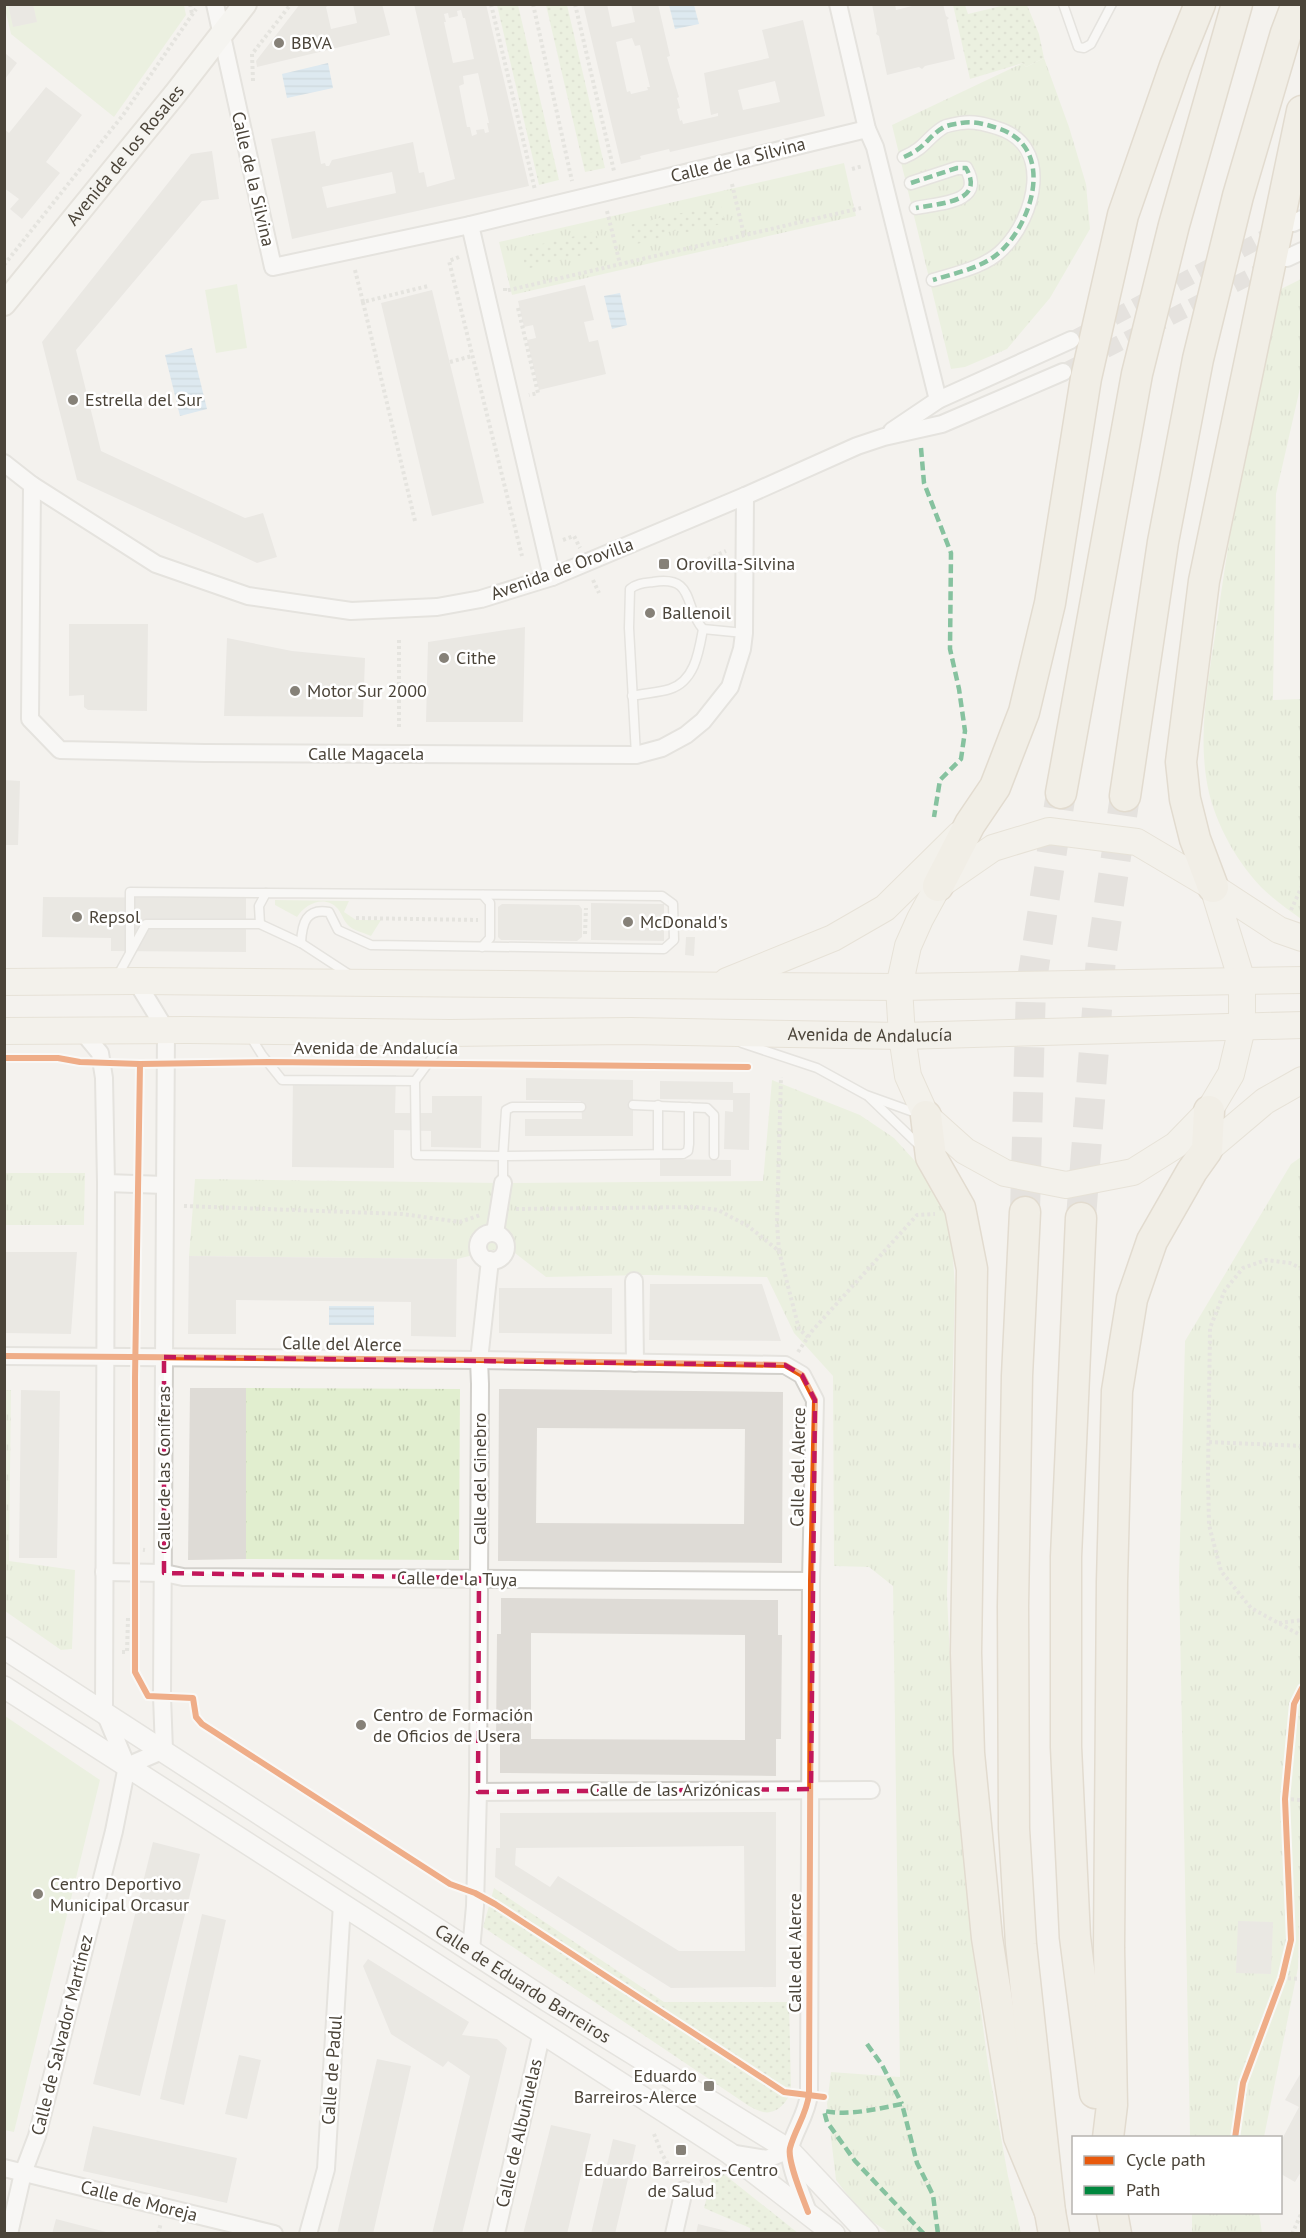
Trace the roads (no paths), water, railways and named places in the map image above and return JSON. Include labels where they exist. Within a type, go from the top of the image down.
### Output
[{"type":"highway","points":[[938,886],[970,824],[995,787],[1024,712],[1050,603],[1086,378],[1123,216],[1174,66],[1200,4]]},
{"type":"highway","points":[[1061,793],[1137,374],[1174,225],[1237,4]]},
{"type":"highway","points":[[1125,796],[1163,542],[1198,359],[1238,196],[1286,33],[1297,4]]},
{"type":"highway","points":[[1213,887],[1195,839],[1185,799],[1181,762],[1204,581],[1302,111]]},
{"type":"highway","points":[[1108,2136],[1112,2106],[1109,1936],[1112,1582],[1117,1391],[1132,1299],[1152,1241],[1192,1171],[1207,1150],[1209,1111]]},
{"type":"highway","points":[[926,1116],[931,1156],[960,1208],[972,1269],[966,1653],[969,1753],[987,1938],[1019,2137],[1052,2223]]},
{"type":"highway","points":[[1025,1212],[1017,1376],[1013,1606],[1014,1829],[1021,1944],[1052,2223]]},
{"type":"highway","points":[[1081,1218],[1066,1557],[1066,1747],[1076,1937],[1101,2136]]},
{"type":"highway","points":[[1112,2214],[1116,2234]]},
{"type":"main road","name":"Avenida de los Rosales","points":[[4,304],[245,4]]},
{"type":"main road","points":[[714,986],[833,938],[885,908],[970,824]]},
{"type":"main road","points":[[1213,887],[1242,981],[1242,1028],[1231,1074],[1209,1111],[1176,1145],[1133,1172],[1066,1185],[1005,1173],[965,1151],[926,1116],[908,1076],[902,1036],[899,987],[908,946],[938,886],[993,848],[1049,831],[1137,842],[1213,887],[1280,930],[1294,929]]},
{"type":"main road","points":[[4,982],[899,987],[1302,980]]},
{"type":"main road","name":"Avenida de Andalucía","points":[[4,1031],[710,1032],[902,1036],[1302,1025]]},
{"type":"main road","points":[[1207,1150],[1265,1101],[1302,1080]]},
{"type":"street","points":[[215,4],[222,34]]},
{"type":"street","points":[[838,4],[867,129],[875,147],[938,400]]},
{"type":"street","name":"Calle de la Silvina","points":[[222,34],[273,267],[470,225],[867,129]]},
{"type":"street","points":[[904,157],[918,151],[944,127],[963,123],[982,123],[1003,129],[1014,137],[1023,145],[1032,161],[1034,184],[1029,207],[1019,228],[1003,250],[990,260],[933,280]]},
{"type":"street","points":[[911,183],[957,168],[966,168],[971,177],[972,189],[966,197],[916,208]]},
{"type":"street","points":[[470,225],[552,577]]},
{"type":"street","name":"Avenida de Orovilla","points":[[884,437],[938,400],[1071,340]]},
{"type":"street","name":"Avenida de Orovilla","points":[[4,463],[32,485],[156,564],[248,596],[351,610],[437,607],[481,599],[552,577],[858,446],[884,437],[942,424],[1063,372]]},
{"type":"street","name":"Calle Magacela","points":[[32,485],[30,719],[60,750],[205,753],[636,755],[662,748],[686,735],[704,721],[730,687],[742,649],[744,633],[744,496]]},
{"type":"street","points":[[126,981],[166,1030]]},
{"type":"street","points":[[81,1030],[100,1053],[103,1062],[106,1183],[104,1711],[127,1766],[164,1750]]},
{"type":"street","name":"Calle de las Coníferas","points":[[164,1750],[162,1696],[166,1030]]},
{"type":"street","points":[[106,1183],[165,1185]]},
{"type":"street","name":"Calle del Ginebro","points":[[471,1950],[475,1906],[478,1792],[480,1384],[478,1360],[490,1260],[482,1256],[479,1244],[483,1237],[495,1233],[497,1209],[503,1183]]},
{"type":"street","points":[[634,1281],[635,1363]]},
{"type":"street","name":"Calle del Alerce","points":[[4,1356],[785,1365],[802,1375],[814,1400],[809,2094],[807,2108],[789,2150]]},
{"type":"street","name":"Calle de la Tuya","points":[[104,1572],[164,1573],[183,1576],[811,1581]]},
{"type":"street","name":"Calle de Eduardo Barreiros","points":[[4,1648],[548,2001],[789,2150],[863,2232]]},
{"type":"street","name":"Calle de Eduardo Barreiros","points":[[4,1687],[729,2153],[834,2234]]},
{"type":"street","name":"Calle de Salvador Martínez","points":[[9,2234],[24,2173],[37,2136],[114,1831],[127,1766]]},
{"type":"street","name":"Calle de las Arizónicas","points":[[478,1792],[871,1790]]},
{"type":"street","name":"Calle de Padul","points":[[308,2234],[326,2169],[342,1904]]},
{"type":"street","name":"Calle de Albuñuelas","points":[[496,2234],[542,2032]]},
{"type":"street","points":[[729,2153],[767,2159],[789,2150],[794,2175],[808,2212]]},
{"type":"street","name":"Calle de Moreja","points":[[4,2168],[274,2234]]},
{"type":"street","points":[[674,2234],[684,2190]]},
{"type":"lane","points":[[1063,4],[1078,47],[1084,48],[1091,45],[1112,4]]},
{"type":"lane","points":[[636,755],[629,628],[630,589],[636,584],[673,581],[684,588],[698,623],[703,629],[744,633]]},
{"type":"lane","points":[[632,696],[671,689],[687,677],[698,660],[703,629]]},
{"type":"lane","points":[[126,981],[130,951],[130,892],[662,896],[674,904],[674,940],[664,949],[370,945],[338,930],[329,912],[320,911],[310,913],[304,924],[301,942]]},
{"type":"lane","points":[[260,924],[259,906],[266,893]]},
{"type":"lane","points":[[482,947],[490,938],[490,903],[483,895]]},
{"type":"lane","points":[[130,951],[146,924],[260,924],[301,942],[363,983]]},
{"type":"lane","points":[[247,1031],[282,1080],[415,1081]]},
{"type":"lane","points":[[710,1032],[817,1068],[867,1095],[926,1116]]},
{"type":"lane","points":[[450,1033],[415,1081],[416,1155],[683,1154],[688,1151],[689,1144],[688,1107]]},
{"type":"lane","points":[[867,1095],[931,1156]]},
{"type":"lane","points":[[633,1105],[708,1108],[714,1116],[714,1155]]},
{"type":"lane","points":[[657,1154],[658,1105]]},
{"type":"lane","points":[[503,1183],[506,1110],[512,1107],[581,1107]]},
{"type":"water","points":[[669,5],[694,5],[699,24],[675,29]]},
{"type":"water","points":[[328,63],[333,88],[287,98],[282,74]]},
{"type":"water","points":[[620,293],[627,325],[612,329],[604,296]]},
{"type":"water","points":[[192,348],[207,409],[180,416],[165,355]]},
{"type":"water","points":[[329,1306],[374,1306],[374,1325],[329,1325]]},
{"type":"tunnel","points":[[1071,340],[1279,230]]},
{"type":"tunnel","points":[[1063,372],[1271,266]]},
{"type":"tunnel","points":[[1025,1212],[1031,986],[1061,793]]},
{"type":"tunnel","points":[[1081,1218],[1101,958],[1125,796]]},
{"type":"place","name":"BBVA","points":[[279,43]]},
{"type":"place","name":"Estrella del Sur","points":[[73,400]]},
{"type":"place","name":"Orovilla-Silvina","points":[[664,564]]},
{"type":"place","name":"Ballenoil","points":[[650,613]]},
{"type":"place","name":"Cithe","points":[[444,658]]},
{"type":"place","name":"Motor Sur 2000","points":[[295,691]]},
{"type":"place","name":"Repsol","points":[[77,917]]},
{"type":"place","name":"McDonald's","points":[[628,922]]},
{"type":"place","name":"Centro de Formación de Oficios de Usera","points":[[361,1725]]},
{"type":"place","name":"Centro Deportivo Municipal Orcasur","points":[[38,1894]]},
{"type":"place","name":"Eduardo Barreiros-Alerce","points":[[709,2086]]},
{"type":"place","name":"Eduardo Barreiros-Centro de Salud","points":[[681,2150]]}]
